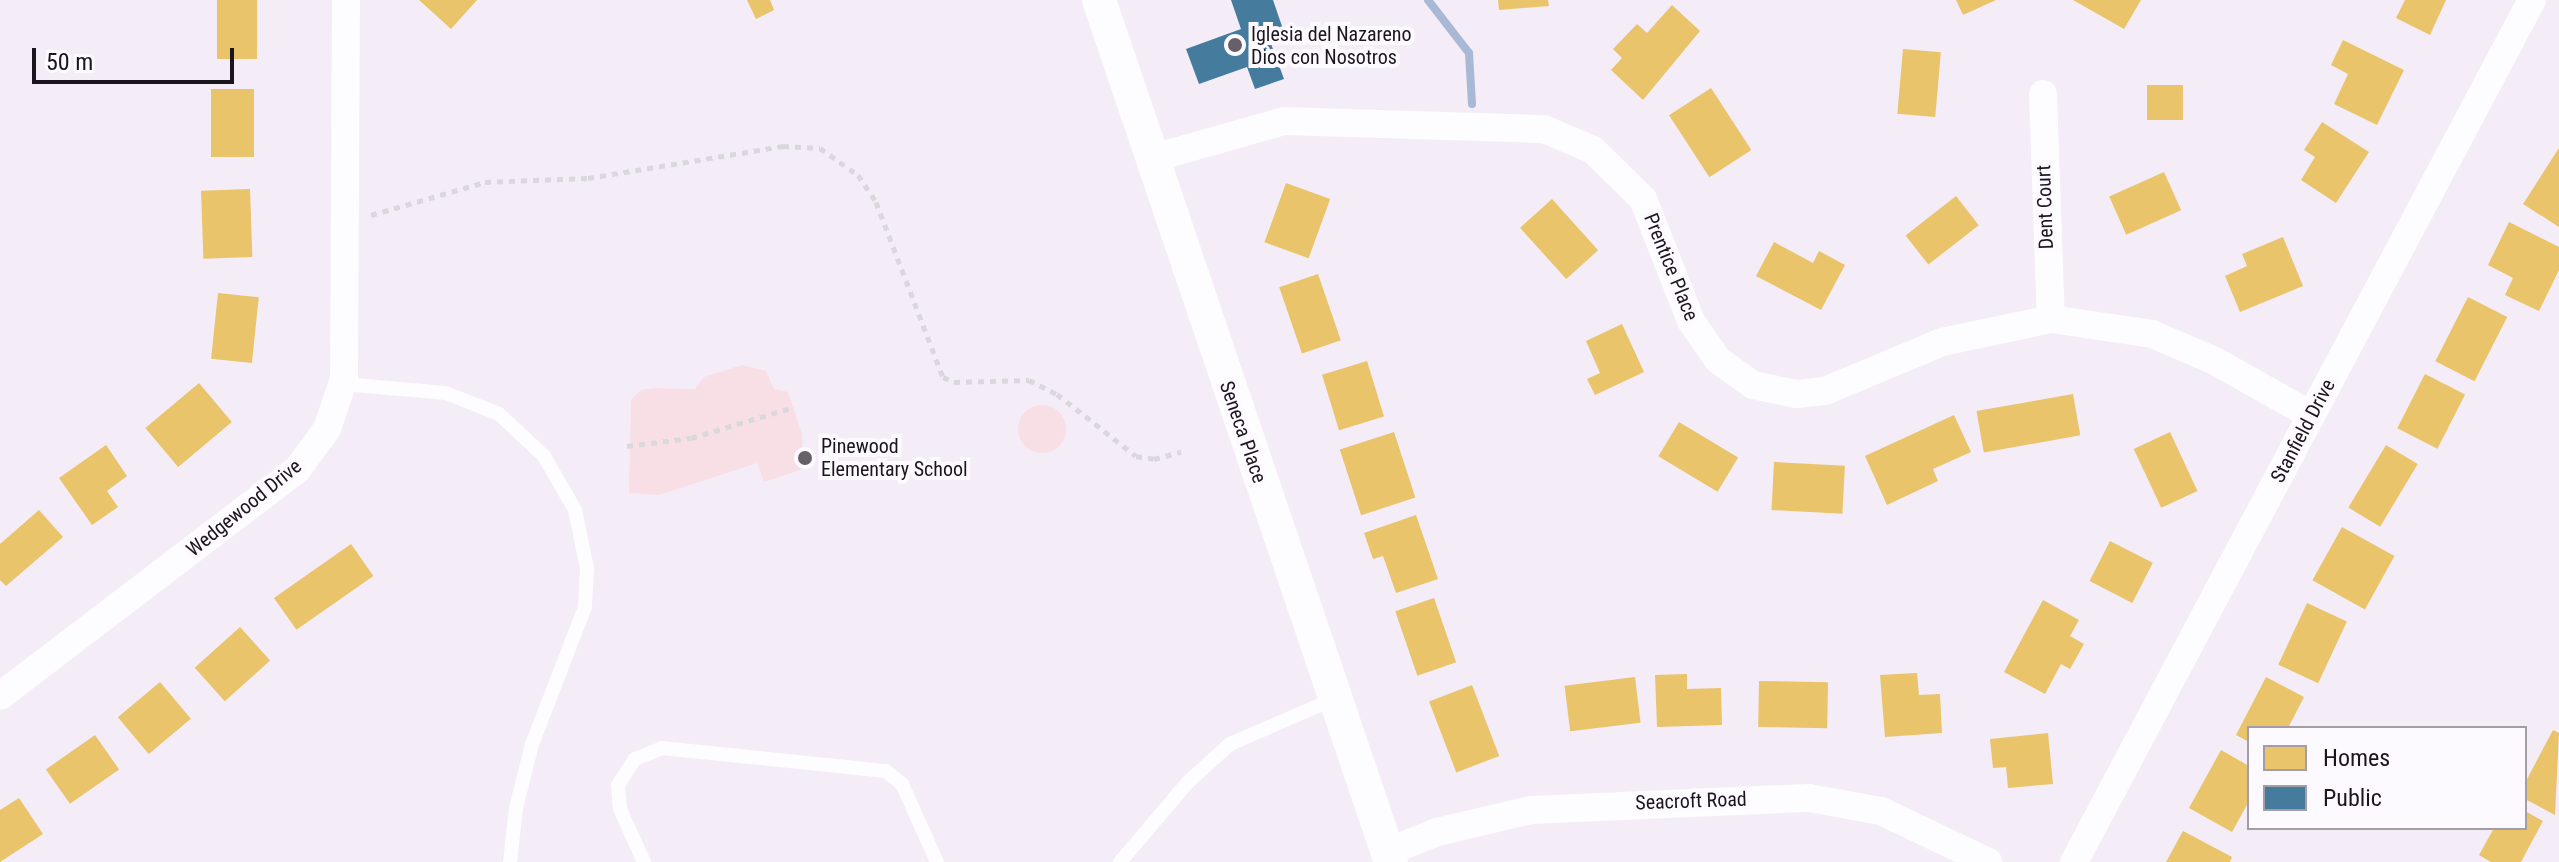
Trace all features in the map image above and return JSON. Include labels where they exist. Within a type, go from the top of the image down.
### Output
[{"type":"street","name":"Wedgewood Drive","points":[[0,696],[297,470],[327,429],[343,384],[346,0]]},
{"type":"street","name":"Seneca Place","points":[[1099,0],[1150,159],[1389,857]]},
{"type":"street","name":"Stanfield Drive","points":[[2074,862],[2532,0]]},
{"type":"street","name":"Dent Court","points":[[2043,94],[2051,319]]},
{"type":"street","name":"Prentice Place","points":[[1150,159],[1284,121],[1544,129],[1577,141],[1621,172],[1643,199],[1691,321],[1718,360],[1753,385],[1781,393],[1825,391],[1942,342],[2051,319],[2152,334],[2215,361],[2311,415]]},
{"type":"street","name":"Seacroft Road","points":[[1389,857],[1437,832],[1531,810],[1809,798],[1881,811],[1988,862]]},
{"type":"lane","points":[[343,384],[446,393],[499,414],[544,456],[575,510],[587,568],[585,607],[532,744],[510,862]]},
{"type":"lane","points":[[1120,862],[1188,782],[1230,744],[1334,699]]},
{"type":"lane","points":[[644,862],[620,809],[618,785],[635,759],[662,748],[886,771],[902,784],[937,862]]},
{"type":"path","points":[[371,215],[485,182],[588,178],[783,146],[820,148],[858,175],[876,202],[943,377],[954,382],[1029,380],[1057,394],[1136,456],[1154,459],[1181,452]]},
{"type":"path","points":[[627,446],[691,438],[794,407]]},
{"type":"shaded area","points":[[742,365],[766,371],[774,389],[788,392],[802,434],[803,469],[764,482],[757,463],[659,495],[629,493],[631,400],[641,390],[695,389],[704,377]]},
{"type":"shaded area","points":[[1042,405],[1051,406],[1059,412],[1065,420],[1065,438],[1059,446],[1051,452],[1042,453],[1033,452],[1025,446],[1019,438],[1018,429],[1019,420],[1025,412],[1033,406]]},
{"type":"building: Homes","points":[[217,0],[257,0],[257,59],[217,59]]},
{"type":"building: Homes","points":[[419,0],[477,0],[451,29]]},
{"type":"building: Homes","points":[[747,0],[770,0],[774,10],[756,19]]},
{"type":"building: Homes","points":[[1498,0],[1548,0],[1549,6],[1499,10]]},
{"type":"building: Homes","points":[[1956,0],[1996,0],[1963,15]]},
{"type":"building: Homes","points":[[2073,0],[2141,0],[2124,29]]},
{"type":"building: Homes","points":[[2405,0],[2446,0],[2430,35],[2396,18]]},
{"type":"building: Homes","points":[[1672,5],[1700,31],[1643,100],[1611,70],[1622,58],[1613,49],[1637,24],[1647,33]]},
{"type":"building: Homes","points":[[2343,40],[2404,70],[2377,125],[2334,104],[2348,74],[2331,65]]},
{"type":"building: Homes","points":[[1903,49],[1941,52],[1935,117],[1897,114]]},
{"type":"building: Homes","points":[[2147,85],[2183,85],[2183,120],[2147,120]]},
{"type":"building: Homes","points":[[1711,88],[1751,150],[1709,177],[1669,115]]},
{"type":"building: Homes","points":[[211,89],[254,89],[254,157],[211,157]]},
{"type":"building: Homes","points":[[2322,122],[2369,152],[2336,203],[2301,180],[2315,157],[2304,150]]},
{"type":"building: Homes","points":[[2559,148],[2559,227],[2523,204]]},
{"type":"building: Homes","points":[[2164,172],[2181,210],[2126,235],[2109,196]]},
{"type":"building: Homes","points":[[1286,183],[1330,199],[1309,258],[1264,242]]},
{"type":"building: Homes","points":[[250,189],[252,257],[203,259],[201,191]]},
{"type":"building: Homes","points":[[1956,196],[1979,225],[1928,265],[1906,235]]},
{"type":"building: Homes","points":[[1552,199],[1598,250],[1566,279],[1520,228]]},
{"type":"building: Homes","points":[[2509,222],[2559,247],[2559,270],[2539,311],[2505,295],[2513,278],[2488,265]]},
{"type":"building: Homes","points":[[2283,237],[2303,286],[2240,312],[2225,276],[2247,266],[2242,254]]},
{"type":"building: Homes","points":[[1774,242],[1813,263],[1819,251],[1845,265],[1821,310],[1756,276]]},
{"type":"building: Homes","points":[[1318,274],[1341,340],[1302,354],[1279,287]]},
{"type":"building: Homes","points":[[218,293],[259,297],[252,363],[211,359]]},
{"type":"building: Homes","points":[[2468,297],[2507,317],[2475,381],[2435,361]]},
{"type":"building: Homes","points":[[1622,324],[1644,372],[1595,395],[1587,379],[1600,373],[1586,341]]},
{"type":"building: Homes","points":[[1367,361],[1384,416],[1339,430],[1322,375]]},
{"type":"building: Homes","points":[[2425,374],[2465,394],[2437,449],[2397,428]]},
{"type":"building: Homes","points":[[199,383],[232,422],[178,467],[145,428]]},
{"type":"building: Homes","points":[[2073,394],[2080,435],[1984,452],[1976,411]]},
{"type":"building: Homes","points":[[1954,415],[1971,452],[1933,469],[1938,481],[1887,505],[1865,456]]},
{"type":"building: Homes","points":[[1679,422],[1738,458],[1718,492],[1658,456]]},
{"type":"building: Homes","points":[[1394,432],[1415,498],[1361,515],[1340,450]]},
{"type":"building: Homes","points":[[2170,432],[2197,491],[2161,508],[2134,449]]},
{"type":"building: Homes","points":[[106,445],[127,476],[107,491],[118,507],[92,525],[59,478]]},
{"type":"building: Homes","points":[[2386,445],[2418,464],[2380,527],[2348,508]]},
{"type":"building: Homes","points":[[1774,462],[1845,466],[1842,514],[1771,510]]},
{"type":"building: Homes","points":[[39,510],[63,537],[6,586],[0,580],[0,544]]},
{"type":"building: Homes","points":[[1416,515],[1438,579],[1396,593],[1383,556],[1373,559],[1364,533]]},
{"type":"building: Homes","points":[[2342,527],[2394,556],[2365,609],[2312,580]]},
{"type":"building: Homes","points":[[2110,541],[2153,563],[2132,603],[2090,581]]},
{"type":"building: Homes","points":[[351,544],[373,576],[296,630],[274,598]]},
{"type":"building: Homes","points":[[1434,598],[1456,662],[1417,676],[1395,611]]},
{"type":"building: Homes","points":[[2043,600],[2079,620],[2070,636],[2084,644],[2070,669],[2061,664],[2045,694],[2004,672]]},
{"type":"building: Homes","points":[[2307,603],[2347,622],[2318,683],[2278,665]]},
{"type":"building: Homes","points":[[240,627],[270,660],[225,701],[195,668]]},
{"type":"building: Homes","points":[[1917,673],[1919,695],[1940,694],[1942,733],[1885,737],[1880,675]]},
{"type":"building: Homes","points":[[1687,674],[1687,689],[1721,688],[1722,725],[1657,727],[1655,675]]},
{"type":"building: Homes","points":[[1635,677],[1641,723],[1570,731],[1565,686]]},
{"type":"building: Homes","points":[[2266,677],[2304,697],[2289,726],[2247,726],[2247,741],[2236,735]]},
{"type":"building: Homes","points":[[1759,681],[1828,682],[1827,728],[1758,727]]},
{"type":"building: Homes","points":[[160,682],[191,719],[149,754],[118,717]]},
{"type":"building: Homes","points":[[1472,685],[1499,756],[1456,772],[1429,701]]},
{"type":"building: Homes","points":[[2553,730],[2559,733],[2555,815],[2527,800],[2527,779]]},
{"type":"building: Homes","points":[[2048,733],[2053,784],[2008,788],[2006,767],[1993,768],[1990,739]]},
{"type":"building: Homes","points":[[95,735],[119,769],[70,804],[46,769]]},
{"type":"building: Homes","points":[[2221,750],[2247,765],[2247,805],[2232,832],[2189,808]]},
{"type":"building: Homes","points":[[19,798],[43,834],[0,862],[0,810]]},
{"type":"building: Homes","points":[[2527,812],[2543,821],[2521,862],[2491,862],[2479,855],[2493,830],[2527,830]]},
{"type":"building: Homes","points":[[2183,831],[2232,857],[2230,862],[2166,862]]},
{"type":"building: Public","name":"Iglesia del Nazareno Dios con Nosotros","points":[[1231,0],[1273,0],[1285,35],[1270,41],[1284,79],[1255,89],[1247,67],[1199,84],[1186,49],[1241,29]]},
{"type":"waterway","points":[[1428,0],[1469,53],[1472,104]]},
{"type":"place","name":"Iglesia del Nazareno Dios con Nosotros","points":[[1235,45]]},
{"type":"place","name":"Pinewood Elementary School","points":[[805,458]]}]
